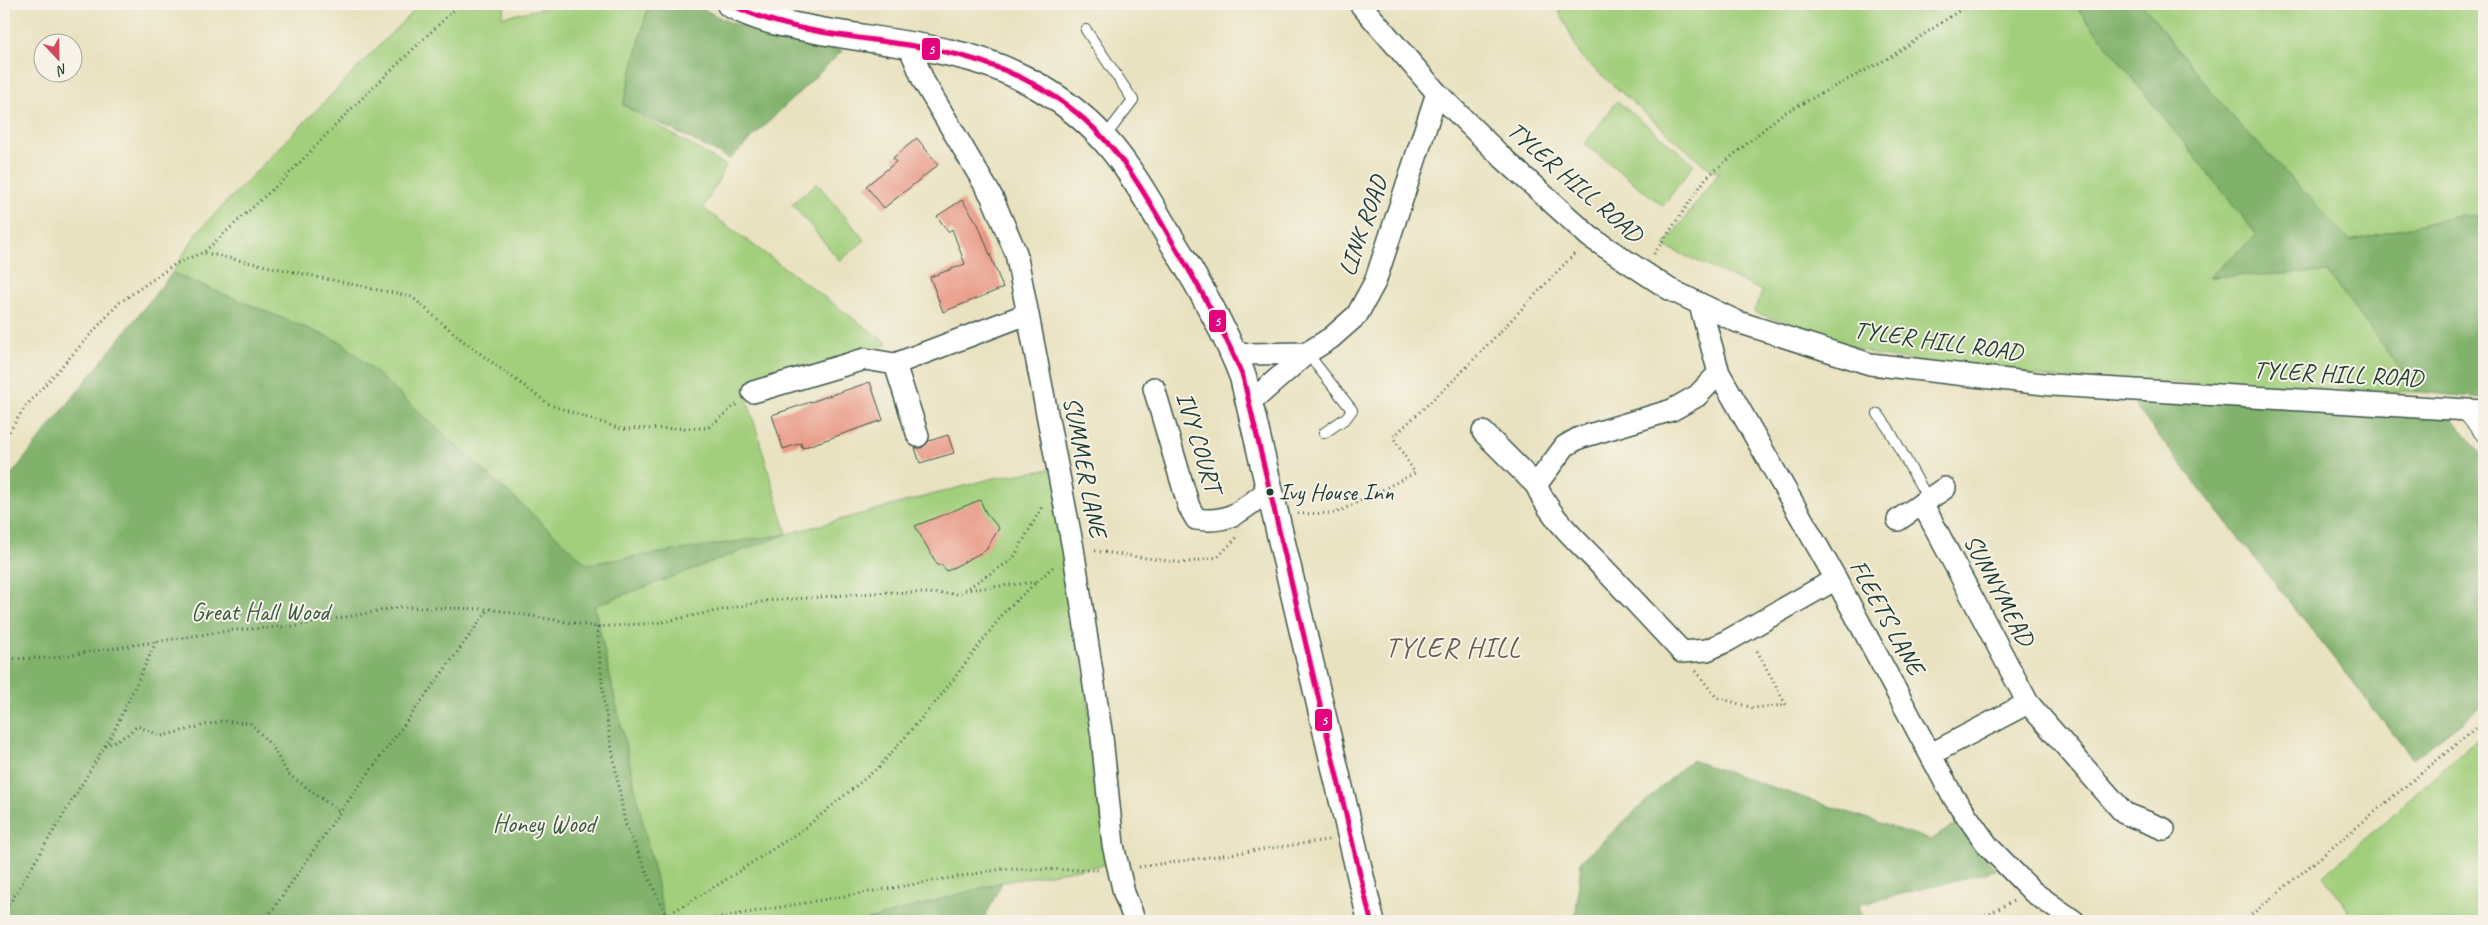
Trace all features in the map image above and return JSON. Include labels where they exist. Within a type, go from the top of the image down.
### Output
[{"type":"street","points":[[730,4],[748,14],[788,25],[952,53],[1002,70],[1044,89],[1086,121],[1103,139],[1152,208],[1206,296],[1233,352],[1248,400],[1371,921]]},
{"type":"street","name":"TYLER HILL ROAD","points":[[1360,4],[1437,93],[1503,158],[1590,237],[1641,273],[1700,306],[1738,322],[1870,364],[2052,384],[2484,410]]},
{"type":"street","name":"SUMMER LANE","points":[[909,46],[924,82],[995,205],[1016,253],[1073,548],[1102,737],[1113,845],[1135,921]]},
{"type":"street","name":"LINK ROAD","points":[[1248,400],[1260,394],[1307,353],[1331,338],[1357,315],[1374,282],[1437,93]]},
{"type":"street","name":"FLEETS LANE","points":[[1700,306],[1719,373],[1836,578],[1952,795],[1988,846],[2033,892],[2074,921]]},
{"type":"street","points":[[753,392],[865,359],[895,364],[1028,314]]},
{"type":"street","points":[[1233,352],[1265,354],[1307,353]]},
{"type":"street","points":[[895,364],[918,436]]},
{"type":"street","points":[[1536,485],[1565,446],[1579,438],[1672,410],[1697,396],[1719,373]]},
{"type":"street","name":"IVY COURT","points":[[1154,388],[1188,507],[1196,519],[1212,521],[1234,516],[1268,490]]},
{"type":"street","points":[[1483,432],[1536,485],[1563,530],[1602,566],[1682,652],[1707,650],[1746,631],[1836,578]]},
{"type":"street","points":[[1898,520],[1932,497]]},
{"type":"street","name":"SUNNYMEAD","points":[[1932,497],[2028,703],[2124,813],[2164,830]]},
{"type":"street","points":[[1931,754],[2028,703]]},
{"type":"lane","points":[[1086,30],[1133,100],[1103,139]]},
{"type":"lane","points":[[1307,353],[1352,410],[1346,418],[1324,433]]},
{"type":"lane","points":[[2459,409],[2484,439]]},
{"type":"lane","points":[[1878,414],[1932,497]]},
{"type":"path","points":[[4,440],[24,408],[119,303],[175,264],[204,252],[289,174],[349,111],[460,4]]},
{"type":"path","points":[[1641,273],[1706,178],[1782,114],[1889,58],[1970,4]]},
{"type":"path","points":[[1288,514],[1336,513],[1415,473],[1393,437],[1456,378],[1590,237]]},
{"type":"path","points":[[204,252],[412,297],[464,341],[550,405],[621,429],[708,428],[753,392]]},
{"type":"path","points":[[4,659],[50,658],[157,640],[233,630],[296,626],[400,607],[489,609],[597,627],[657,623],[766,601],[887,592],[958,594],[1013,559],[1058,478]]},
{"type":"path","points":[[1073,548],[1183,563],[1218,557],[1243,531]]},
{"type":"path","points":[[658,921],[724,882],[805,828],[879,767],[939,698],[1006,610],[1038,581],[962,590]]},
{"type":"path","points":[[265,921],[340,812],[489,609]]},
{"type":"path","points":[[597,627],[604,703],[626,823],[666,916],[665,921]]},
{"type":"path","points":[[1682,652],[1716,697],[1753,708],[1786,705],[1746,631]]},
{"type":"path","points":[[4,913],[104,746],[157,640]]},
{"type":"path","points":[[104,746],[127,735],[137,726],[162,736],[221,721],[250,724],[272,746],[288,774],[340,812]]},
{"type":"path","points":[[2244,921],[2484,721]]},
{"type":"path","points":[[666,916],[705,920],[1003,869],[1119,870],[1351,836]]},
{"type":"path","points":[[1977,921],[1991,912],[2033,892]]},
{"type":"green space","points":[[420,4],[505,4],[502,17],[563,4],[649,4],[623,105],[726,166],[703,208],[888,344],[744,388],[787,534],[994,478],[1056,468],[1109,864],[1002,882],[865,921],[665,921],[594,605],[784,535],[587,564],[343,343],[172,273],[198,231]]},
{"type":"green space","points":[[649,4],[693,4],[729,22],[842,51],[730,159],[623,105]]},
{"type":"green space","points":[[1556,4],[2074,4],[2257,235],[2209,277],[2327,272],[2418,392],[2053,378],[1879,356],[1754,312],[1762,291],[1664,246],[1719,173],[1704,165],[1581,57]]},
{"type":"green space","points":[[2074,4],[2142,4],[2227,111],[2350,241],[2458,216],[2484,216],[2484,398],[2418,392],[2327,272],[2209,277],[2257,235]]},
{"type":"green space","points":[[2140,4],[2484,4],[2484,216],[2458,216],[2350,241],[2227,111]]},
{"type":"green space","points":[[1617,101],[1694,164],[1663,206],[1585,144]]},
{"type":"green space","points":[[817,183],[865,240],[840,261],[792,204]]},
{"type":"green space","name":"Great Hall Wood","points":[[172,273],[343,343],[587,564],[787,534],[594,606],[665,921],[4,921],[4,484]]},
{"type":"green space","points":[[2142,390],[2441,407],[2484,457],[2484,705],[2413,759],[2135,406]]},
{"type":"green space","points":[[2484,733],[2484,921],[2356,921],[2323,876]]},
{"type":"green space","points":[[1691,760],[1931,840],[1957,823],[1996,870],[1859,905],[1863,921],[1575,921],[1581,861]]},
{"type":"green space","points":[[1002,882],[983,921],[865,921]]},
{"type":"building","points":[[917,138],[938,165],[884,208],[866,186],[896,162],[893,158]]},
{"type":"building","points":[[962,200],[978,224],[1003,288],[943,312],[930,277],[965,264],[952,229],[948,232],[937,216]]},
{"type":"building","points":[[870,382],[883,420],[802,448],[801,443],[783,449],[772,415]]},
{"type":"building","points":[[948,435],[954,453],[920,463],[915,448],[922,448],[929,441]]},
{"type":"building","points":[[980,500],[986,513],[999,528],[986,550],[947,571],[941,564],[938,566],[915,526]]},
{"type":"transit line","name":"5","points":[[730,4],[754,15],[779,23],[831,34],[936,50],[986,63],[1010,72],[1054,96],[1075,111],[1111,147],[1137,181],[1202,292],[1228,342],[1243,377],[1371,921]]},
{"type":"place","name":"Ivy House Inn","points":[[1270,492]]},
{"type":"district","name":"TYLER HILL","points":[[1453,647]]},
{"type":"park label","name":"Honey Wood","points":[[544,824]]}]
